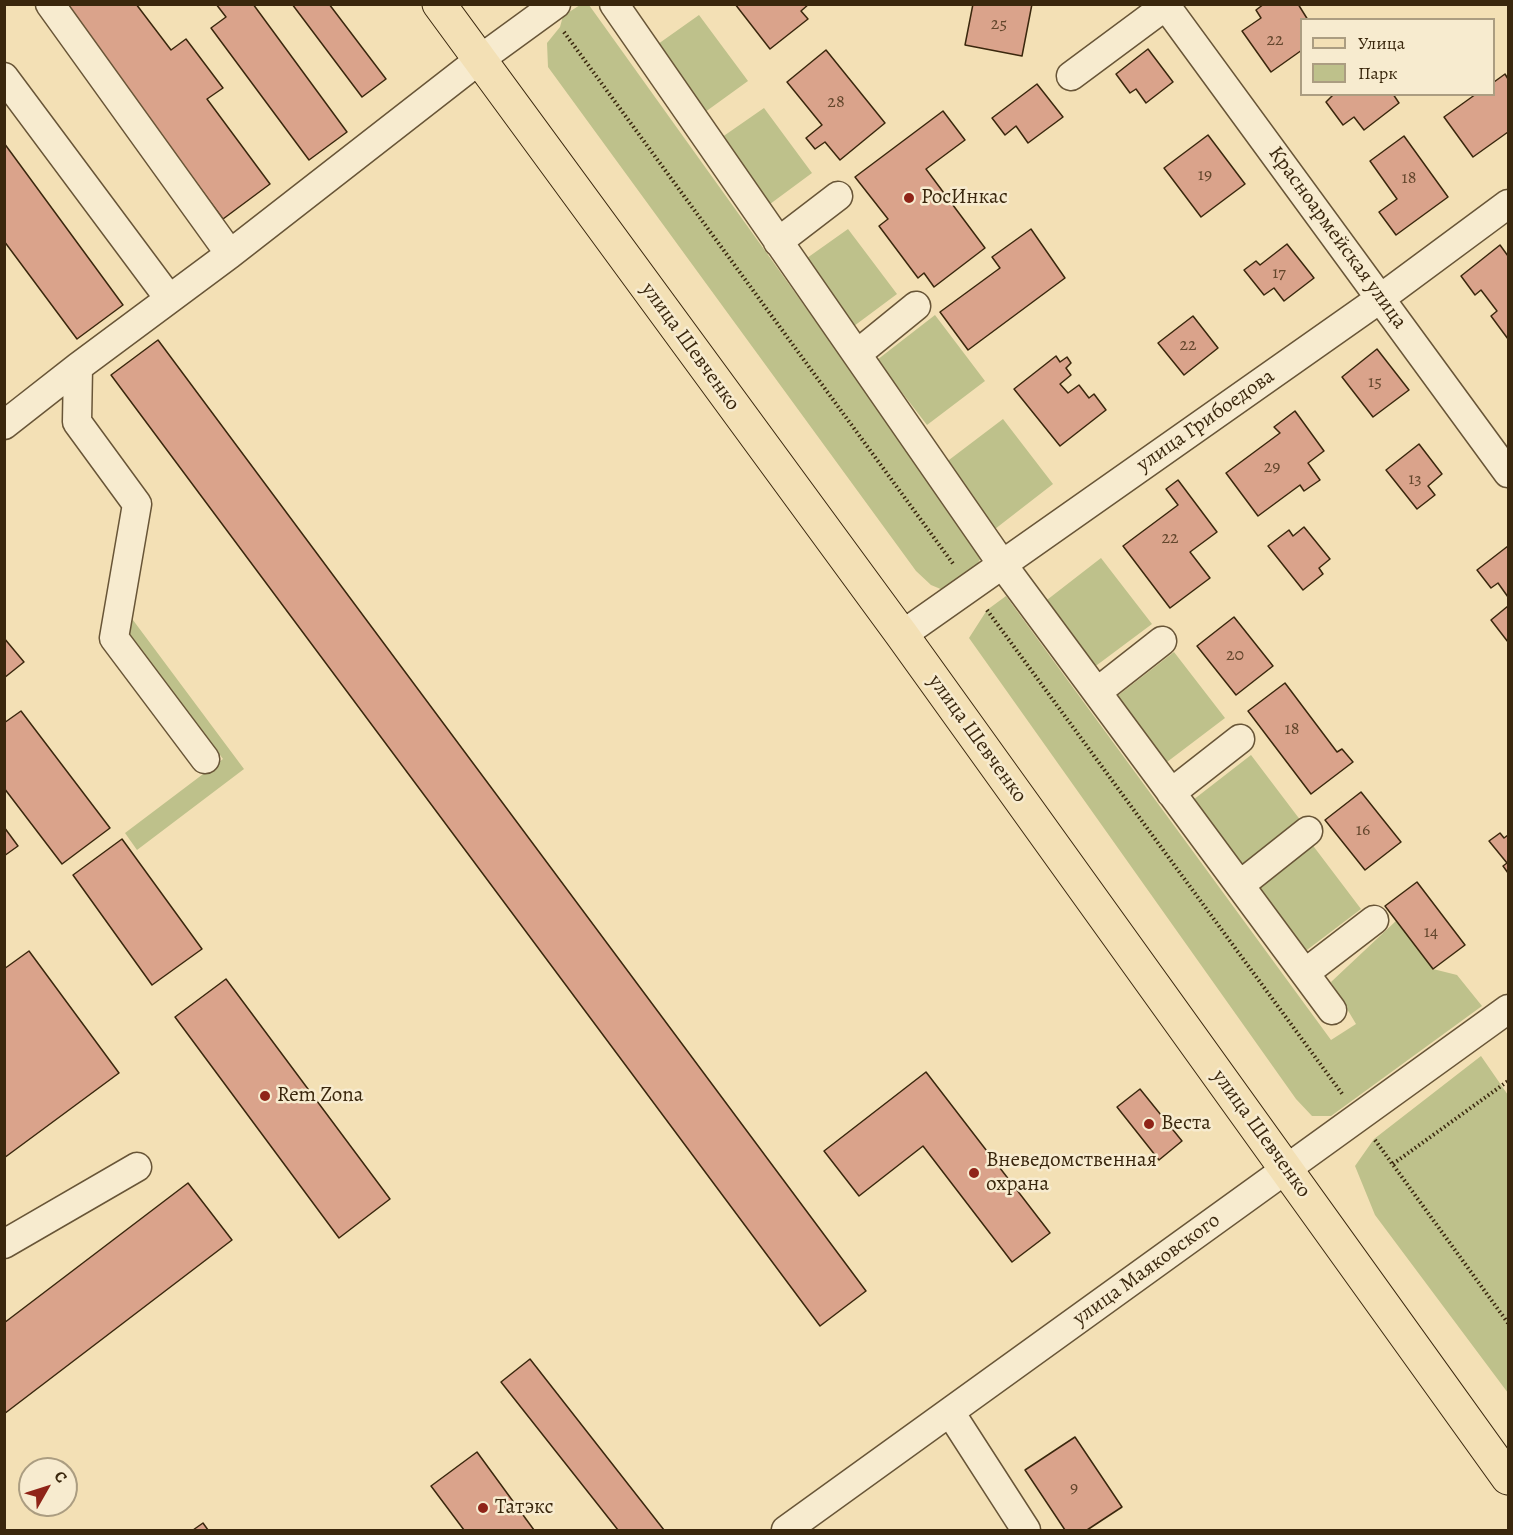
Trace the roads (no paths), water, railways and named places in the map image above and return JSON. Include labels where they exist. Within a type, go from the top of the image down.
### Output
[{"type":"main road","name":"улица Шевченко","points":[[439,4],[902,635],[1509,1479]]},
{"type":"street","points":[[50,4],[230,254]]},
{"type":"street","points":[[614,4],[1002,564],[1332,1010]]},
{"type":"street","points":[[1071,76],[1167,5]]},
{"type":"street","name":"Красноармейская улица","points":[[1167,5],[1509,473]]},
{"type":"street","points":[[4,424],[168,297],[230,254],[479,60],[558,16]]},
{"type":"street","points":[[4,77],[168,297]]},
{"type":"street","points":[[778,242],[838,196]]},
{"type":"street","name":"улица Грибоедова","points":[[902,635],[1381,298],[1509,204]]},
{"type":"street","points":[[857,354],[916,306]]},
{"type":"street","points":[[78,367],[77,422],[137,504],[114,638],[205,759]]},
{"type":"street","points":[[1097,692],[1162,641]]},
{"type":"street","points":[[1171,793],[1240,739]]},
{"type":"street","points":[[1240,885],[1308,831]]},
{"type":"street","points":[[1305,973],[1374,920]]},
{"type":"street","name":"улица Маяковского","points":[[786,1530],[1509,1010]]},
{"type":"street","points":[[4,1244],[137,1167]]},
{"type":"street","points":[[950,1412],[1026,1530]]},
{"type":"place","name":"РосИнкас","points":[[909,198]]},
{"type":"place","name":"Rem Zona","points":[[265,1096]]},
{"type":"place","name":"Веста","points":[[1149,1124]]},
{"type":"place","name":"Вневедомственная охрана","points":[[974,1173]]},
{"type":"place","name":"Татэкс","points":[[483,1508]]}]
